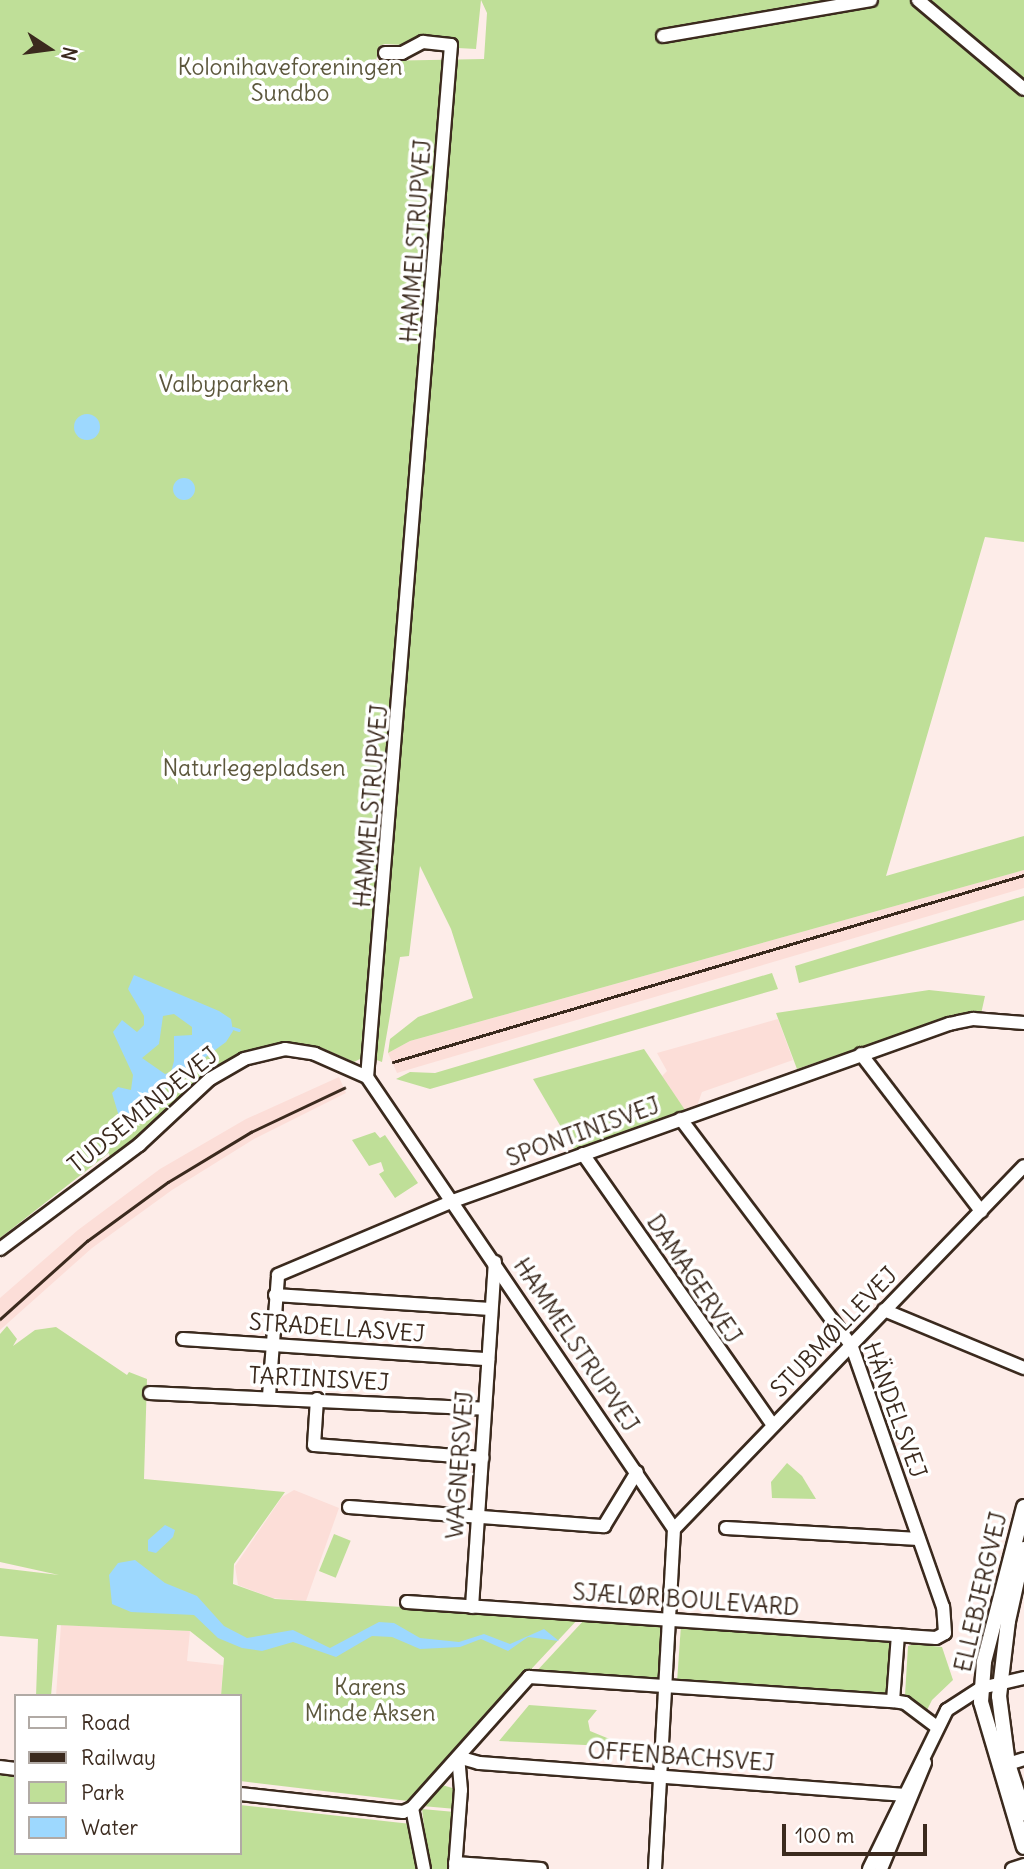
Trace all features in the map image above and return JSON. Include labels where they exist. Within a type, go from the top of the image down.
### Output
[{"type":"main road","name":"ELLEBJERGVEJ","points":[[981,1688],[1024,1507]]},
{"type":"main road","name":"ELLEBJERGVEJ","points":[[1024,1549],[1000,1680],[1008,1765],[1024,1811]]},
{"type":"main road","points":[[981,1688],[988,1735],[1024,1847]]},
{"type":"street","points":[[663,36],[872,0]]},
{"type":"street","points":[[918,0],[1024,89]]},
{"type":"street","name":"HAMMELSTRUPVEJ","points":[[385,53],[402,53],[423,42],[451,45],[367,1077],[674,1528]]},
{"type":"street","name":"SPONTINISVEJ","points":[[269,1396],[278,1275],[453,1200],[861,1054],[973,1019],[1024,1023]]},
{"type":"street","name":"TUDSEMINDEVEJ","points":[[0,1249],[139,1145],[210,1079],[244,1059],[285,1049],[315,1054],[367,1077]]},
{"type":"street","points":[[861,1054],[981,1211]]},
{"type":"street","name":"HÄNDELSVEJ","points":[[681,1119],[851,1345],[947,1623],[942,1637]]},
{"type":"street","name":"DAMAGERVEJ","points":[[583,1154],[773,1425]]},
{"type":"street","name":"STUBMØLLEVEJ","points":[[674,1528],[1024,1166]]},
{"type":"street","name":"WAGNERSVEJ","points":[[472,1607],[495,1262]]},
{"type":"street","points":[[275,1295],[492,1309]]},
{"type":"street","points":[[884,1310],[1024,1367]]},
{"type":"street","name":"STRADELLASVEJ","points":[[183,1339],[488,1359]]},
{"type":"street","name":"TARTINISVEJ","points":[[150,1393],[269,1396],[485,1409]]},
{"type":"street","points":[[317,1399],[314,1445],[482,1458]]},
{"type":"street","points":[[349,1507],[604,1526],[637,1472]]},
{"type":"street","points":[[654,1869],[675,1547],[674,1528]]},
{"type":"street","points":[[726,1528],[919,1539]]},
{"type":"street","points":[[407,1602],[472,1607]]},
{"type":"street","name":"SJÆLØR BOULEVARD","points":[[472,1607],[942,1637]]},
{"type":"street","points":[[893,1701],[898,1635]]},
{"type":"street","points":[[242,1794],[390,1812],[412,1808],[529,1677],[893,1701],[905,1703],[935,1729]]},
{"type":"street","points":[[869,1869],[935,1729],[951,1706],[1000,1680],[1024,1678]]},
{"type":"street","points":[[881,1869],[918,1789],[935,1729]]},
{"type":"street","points":[[458,1757],[461,1790],[455,1866],[541,1869]]},
{"type":"street","name":"OFFENBACHSVEJ","points":[[458,1757],[478,1763],[903,1795]]},
{"type":"street","points":[[1008,1765],[1024,1759]]},
{"type":"street","points":[[412,1808],[424,1869]]},
{"type":"street","points":[[1012,1869],[1024,1865]]},
{"type":"shaded area","points":[[1024,870],[1024,888],[397,1073],[388,1053],[410,1041]]},
{"type":"shaded area","points":[[778,1019],[793,1060],[702,1092],[696,1109],[683,1115],[658,1080],[667,1071],[657,1053]]},
{"type":"shaded area","points":[[339,1077],[346,1093],[254,1139],[172,1190],[92,1248],[0,1330],[0,1298],[78,1230],[160,1169],[246,1119]]},
{"type":"shaded area","points":[[294,1490],[339,1508],[306,1601],[272,1598],[238,1585],[235,1566],[282,1497]]},
{"type":"shaded area","points":[[61,1625],[190,1631],[187,1661],[223,1665],[221,1694],[56,1694]]},
{"type":"green space","points":[[0,0],[481,0],[1024,0],[1024,542],[985,537],[886,876],[1024,836],[1024,870],[410,1041],[388,1053],[390,1039],[418,1017],[473,998],[451,929],[420,866],[409,956],[400,957],[382,1062],[366,1056],[354,1062],[322,1048],[295,1043],[263,1046],[235,1055],[207,1073],[130,1144],[110,1159],[109,1153],[0,1238]],"holes":[[[481,0],[487,13],[484,59],[376,61],[379,46],[385,44],[476,49]]]},
{"type":"green space","points":[[1024,896],[1024,920],[799,983],[795,966]]},
{"type":"green space","points":[[772,973],[778,989],[430,1089],[396,1079],[410,1072],[435,1073]]},
{"type":"green space","points":[[929,990],[985,996],[981,1014],[929,1024],[797,1069],[776,1013]]},
{"type":"green space","points":[[644,1049],[687,1113],[575,1151],[533,1079]]},
{"type":"green space","points":[[375,1132],[380,1138],[385,1135],[418,1183],[395,1198],[379,1174],[384,1171],[381,1162],[369,1166],[352,1140]]},
{"type":"green space","name":"Karens Minde Aksen","points":[[7,1326],[17,1339],[13,1346],[35,1330],[56,1327],[127,1375],[129,1372],[147,1379],[144,1479],[285,1492],[234,1564],[233,1584],[275,1599],[579,1618],[408,1801],[242,1781],[242,1694],[221,1694],[224,1658],[190,1631],[57,1625],[51,1694],[36,1694],[38,1639],[0,1636],[0,1568],[59,1575],[0,1562],[0,1334]]},
{"type":"green space","points":[[787,1463],[802,1476],[816,1499],[772,1498],[771,1482]]},
{"type":"green space","points":[[334,1534],[351,1541],[336,1578],[319,1571]]},
{"type":"green space","points":[[585,1619],[663,1624],[658,1683],[534,1674]]},
{"type":"green space","points":[[681,1625],[893,1640],[889,1699],[677,1684]]},
{"type":"green space","points":[[914,1644],[942,1647],[953,1680],[932,1700],[925,1714],[905,1695],[908,1646]]},
{"type":"green space","points":[[529,1705],[597,1710],[588,1721],[590,1731],[629,1747],[499,1741]]},
{"type":"green space","points":[[0,1774],[14,1776],[14,1855],[242,1855],[242,1805],[411,1824],[420,1869],[0,1869]]},
{"type":"green space","points":[[442,1785],[456,1789],[456,1809],[422,1806]]},
{"type":"green space","points":[[422,1809],[455,1812],[451,1869],[429,1869]]},
{"type":"water","points":[[87,414],[96,418],[100,427],[96,436],[87,440],[78,436],[74,427],[78,418]]},
{"type":"water","points":[[184,478],[192,481],[195,489],[192,497],[184,500],[176,497],[173,489],[176,481]]},
{"type":"water","points":[[134,975],[219,1011],[231,1019],[233,1031],[226,1042],[173,1081],[123,1130],[112,1093],[118,1087],[131,1090],[133,1075],[113,1032],[122,1020],[137,1032],[144,1025],[144,1016],[128,989]],"holes":[[[174,1014],[192,1027],[192,1035],[174,1036],[171,1072],[165,1074],[142,1058],[159,1044],[163,1016]]]},
{"type":"water","points":[[165,1525],[175,1530],[173,1537],[156,1553],[148,1551],[148,1540]]},
{"type":"water","points":[[135,1560],[165,1583],[197,1596],[224,1626],[247,1638],[293,1630],[330,1648],[379,1622],[394,1623],[420,1638],[459,1642],[484,1634],[510,1644],[544,1629],[559,1641],[528,1637],[508,1651],[481,1639],[460,1647],[420,1649],[392,1637],[372,1636],[336,1657],[293,1642],[262,1651],[242,1648],[218,1638],[194,1615],[131,1612],[112,1604],[109,1575],[118,1563]]},
{"type":"waterway","points":[[233,1028],[239,1030]]},
{"type":"railway","points":[[393,1062],[1024,875]]},
{"type":"railway","points":[[0,1319],[87,1241],[168,1182],[251,1132],[344,1088]]},
{"type":"park label","name":"Kolonihaveforeningen Sundbo","points":[[290,80]]},
{"type":"park label","name":"Valbyparken","points":[[224,384]]},
{"type":"park label","name":"Naturlegepladsen","points":[[254,768]]}]
